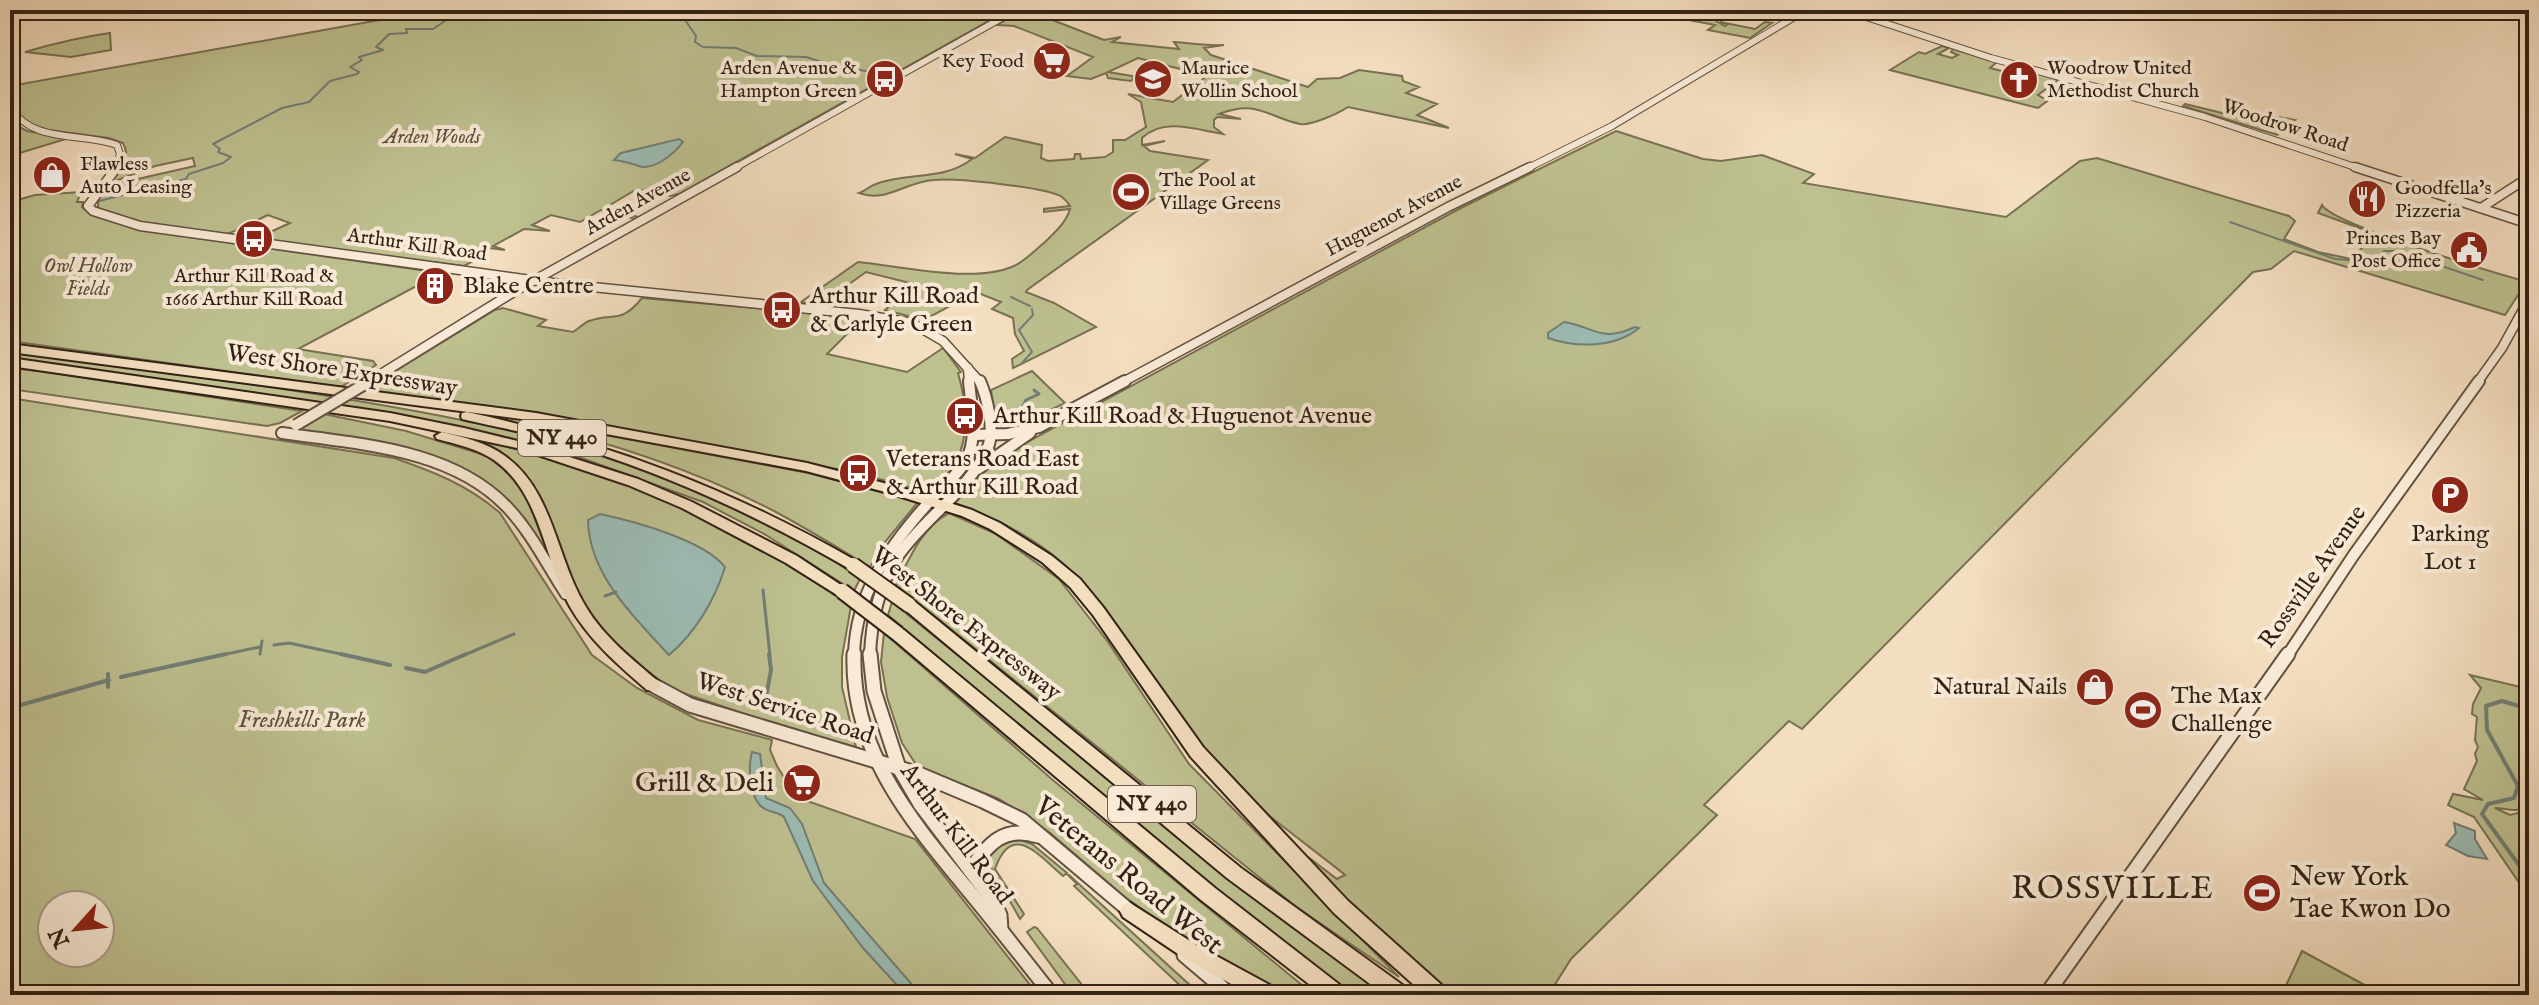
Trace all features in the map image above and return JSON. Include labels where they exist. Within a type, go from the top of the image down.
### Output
[{"type":"highway","name":"West Shore Expressway","points":[[10,348],[249,379],[482,419],[606,451],[670,472],[727,497],[853,565],[909,605],[1234,873],[1401,995]]},
{"type":"highway","name":"West Shore Expressway","points":[[10,362],[405,420],[526,447],[588,465],[650,487],[709,513],[760,539],[842,591],[898,634],[1208,894],[1338,995]]},
{"type":"highway","points":[[249,379],[536,417],[807,467],[967,513],[1019,540],[1075,583],[1205,760],[1341,907],[1439,995]]},
{"type":"highway","points":[[301,405],[371,418],[448,438],[498,457],[513,468],[534,501],[571,594],[589,623],[653,686]]},
{"type":"highway","points":[[1130,911],[1191,952],[1270,995]]},
{"type":"street","name":"Arden Avenue","points":[[282,433],[533,281],[1016,10]]},
{"type":"street","name":"Huguenot Avenue","points":[[974,435],[991,436],[1039,427],[1448,207],[1612,126],[1806,10]]},
{"type":"street","name":"Woodrow Road","points":[[1845,10],[1979,54],[2205,117],[2529,224]]},
{"type":"street","name":"Arthur Kill Road","points":[[10,107],[16,121],[27,127],[101,139],[117,145],[120,152],[116,169],[96,190],[88,206],[93,211],[123,222],[533,281],[903,321],[943,341],[978,377],[983,388],[991,436]]},
{"type":"street","points":[[2481,208],[2529,177]]},
{"type":"street","name":"Rossville Avenue","points":[[2046,995],[2260,697],[2353,556],[2502,348],[2529,299]]},
{"type":"street","points":[[935,503],[972,451],[974,435],[968,368]]},
{"type":"street","points":[[935,503],[1039,427]]},
{"type":"street","name":"West Service Road","points":[[282,433],[411,456],[446,468],[480,485],[505,505],[526,531],[590,630],[611,653],[653,686],[716,714],[899,768]]},
{"type":"street","points":[[970,475],[983,459],[991,436]]},
{"type":"street","name":"Arthur Kill Road","points":[[935,503],[882,561],[866,591],[857,619],[854,679],[859,710],[877,761],[898,801],[1052,995]]},
{"type":"street","name":"Arthur Kill Road","points":[[935,503],[897,557],[879,599],[871,633],[874,691],[899,768],[920,804],[994,902],[1000,915],[1001,930]]},
{"type":"street","name":"Veterans Road West","points":[[899,768],[941,782],[1022,820],[1058,847],[1231,995]]},
{"type":"street","points":[[970,870],[981,850],[996,838],[1014,832],[1034,833],[1058,847]]},
{"type":"green space","name":"Arden Woods","points":[[411,10],[1008,10],[679,194],[670,196],[637,189],[605,208],[638,217],[635,219],[601,210],[580,222],[551,215],[532,225],[550,231],[524,229],[493,246],[505,250],[489,248],[480,254],[483,256],[480,258],[476,255],[470,258],[477,259],[464,266],[255,239],[290,223],[268,215],[233,232],[210,235],[159,227],[98,208],[98,199],[107,186],[195,166],[193,158],[155,166],[110,183],[125,159],[123,143],[109,138],[41,129],[20,119],[10,89],[10,86],[413,14]]},
{"type":"green space","points":[[1023,10],[1033,10],[1104,40],[1121,37],[1112,42],[1179,49],[1174,42],[1224,45],[1204,48],[1211,55],[1308,87],[1317,79],[1340,78],[1359,70],[1402,76],[1403,81],[1419,87],[1406,93],[1437,104],[1417,115],[1449,128],[1348,107],[1305,124],[1243,108],[1219,114],[1241,119],[1217,117],[1214,120],[1214,127],[1223,134],[1170,126],[1151,132],[1142,138],[1142,145],[1165,141],[1144,146],[1150,151],[1208,160],[1027,290],[1096,327],[1013,368],[1012,359],[1024,351],[1015,334],[1013,318],[992,309],[1001,302],[976,292],[924,320],[885,310],[914,284],[866,272],[821,304],[801,302],[858,262],[958,274],[998,271],[1018,264],[1044,243],[1066,219],[1070,209],[1044,212],[1044,209],[1070,206],[1062,197],[1020,187],[945,180],[923,182],[887,194],[859,193],[888,180],[938,173],[961,166],[972,159],[955,154],[975,158],[1005,137],[1042,145],[1041,158],[1048,161],[1074,159],[1075,154],[1080,154],[1081,159],[1105,157],[1113,152],[1113,140],[1125,140],[1146,127],[1141,102],[1128,94],[1173,102],[1207,76],[1138,58],[1108,72],[1132,76],[1131,81],[1108,78],[1106,73],[1091,79],[1067,76],[1093,57],[1014,26],[997,25]]},
{"type":"green space","points":[[1674,10],[1731,10],[1716,19],[1719,15],[1711,18],[1725,26],[1728,24],[1720,22],[1755,29],[1765,22],[1772,23],[1750,38],[1708,30],[1715,25],[1662,15]]},
{"type":"green space","points":[[110,33],[111,50],[71,57],[25,52],[67,41]]},
{"type":"green space","points":[[1942,46],[1949,48],[1938,54],[1952,58],[1958,55],[1951,52],[1953,49],[1997,62],[1990,68],[2009,73],[2017,67],[2061,78],[2038,95],[2043,98],[2054,96],[2038,108],[1890,70],[1919,52],[1925,54]]},
{"type":"green space","points":[[2183,106],[2271,125],[2279,117],[2295,120],[2277,135]]},
{"type":"green space","points":[[10,122],[27,131],[69,138],[10,156]]},
{"type":"green space","points":[[1616,131],[1703,159],[1721,161],[1762,155],[1814,174],[1803,183],[2006,217],[2080,161],[2097,158],[2289,216],[2295,221],[2284,239],[2318,252],[2351,259],[2376,234],[2318,213],[2322,205],[2354,224],[2524,281],[2524,286],[2505,315],[2294,251],[2271,269],[2253,272],[1802,729],[1789,721],[1704,805],[1717,815],[1571,959],[1554,986],[1555,995],[1449,995],[1297,856],[1308,857],[1337,879],[1345,875],[1266,813],[1223,774],[1184,726],[1114,622],[1074,574],[1048,551],[1019,532],[955,503],[986,468],[1018,447],[1457,210]]},
{"type":"green space","name":"Owl Hollow Fields","points":[[81,192],[77,202],[83,202],[82,207],[91,214],[140,230],[441,273],[298,349],[373,361],[376,365],[341,387],[10,341],[10,202],[35,195]]},
{"type":"green space","points":[[642,298],[859,317],[856,325],[827,354],[907,372],[943,348],[961,372],[958,373],[965,407],[964,439],[952,468],[927,492],[854,472],[566,420],[363,391],[495,310],[503,308],[546,320],[538,326],[573,332],[589,321],[622,315]]},
{"type":"green space","points":[[10,351],[352,400],[486,425],[552,441],[681,482],[743,509],[802,541],[860,579],[854,591],[766,535],[703,502],[565,452],[436,423],[10,360]]},
{"type":"green space","points":[[10,368],[302,411],[267,426],[10,389]]},
{"type":"green space","points":[[1032,371],[1065,403],[1024,423],[996,426],[991,390]]},
{"type":"green space","name":"Freshkills Park","points":[[10,398],[394,458],[463,487],[500,513],[592,655],[637,688],[698,720],[772,740],[770,750],[796,797],[915,839],[1038,995],[10,995]]},
{"type":"green space","points":[[324,414],[406,431],[503,463],[522,485],[547,550],[544,552],[516,510],[455,467],[296,431]]},
{"type":"green space","points":[[524,422],[808,473],[918,502],[885,542],[870,567],[774,511],[714,483],[652,459]]},
{"type":"green space","points":[[481,442],[588,470],[701,515],[763,548],[851,606],[842,657],[842,687],[856,747],[817,738],[671,689],[616,647],[587,609],[562,562],[526,478],[478,444]]},
{"type":"green space","points":[[949,513],[996,534],[1059,579],[1108,642],[1189,764],[1399,977],[1295,906],[896,585],[924,535]]},
{"type":"green space","points":[[892,602],[1298,931],[1386,995],[1352,995],[1191,871],[888,615]]},
{"type":"green space","points":[[884,633],[1054,781],[1314,995],[1283,995],[1194,946],[1125,897],[1049,832],[999,799],[917,766],[902,743],[887,697],[881,662]]},
{"type":"green space","points":[[2470,675],[2529,689],[2529,759],[2526,761],[2529,803],[2517,810],[2495,808],[2510,815],[2529,810],[2526,858],[2529,864],[2529,897],[2474,817],[2448,805],[2453,794],[2483,800],[2464,789],[2477,761],[2475,754],[2478,747],[2475,740],[2477,717],[2472,714],[2481,688]]},
{"type":"green space","points":[[1020,840],[1032,844],[1067,873],[1063,876],[1026,847],[1018,844],[1009,847],[995,869],[1024,914],[1020,919],[988,862],[992,852],[1000,845]]},
{"type":"green space","points":[[1068,875],[1192,987],[1181,995],[1185,990],[1074,886],[1077,884]]},
{"type":"green space","points":[[1034,927],[1090,995],[1073,995],[1027,932]]},
{"type":"green space","points":[[2302,951],[2383,995],[2288,995],[2283,992]]},
{"type":"water","points":[[679,139],[683,142],[675,151],[651,166],[614,160],[621,153]]},
{"type":"water","points":[[1564,322],[1606,334],[1639,328],[1607,343],[1583,345],[1548,338],[1548,333]]},
{"type":"water","points":[[600,514],[685,540],[715,557],[725,567],[703,615],[669,655],[628,610],[596,559],[588,520]]},
{"type":"water","points":[[752,752],[760,754],[766,798],[790,808],[802,824],[824,883],[921,995],[906,995],[863,948],[813,881],[784,817],[760,805],[751,783]]},
{"type":"water","points":[[2454,823],[2475,831],[2475,839],[2487,859],[2468,856],[2446,845],[2456,833]]},
{"type":"waterway","points":[[99,201],[186,179],[189,174],[223,163],[231,157],[218,152],[220,149],[213,144],[282,108],[309,102],[330,81],[357,74],[359,72],[350,67],[362,60],[359,57],[383,50],[376,47],[389,34],[407,33],[406,29],[433,29],[454,15],[485,10]]},
{"type":"waterway","points":[[629,10],[628,13],[681,17]]},
{"type":"waterway","points":[[681,17],[706,10]]},
{"type":"waterway","points":[[681,17],[696,36],[695,42],[703,47],[736,48],[757,56],[806,57],[834,66],[891,75]]},
{"type":"waterway","points":[[2230,222],[2335,259],[2372,262],[2384,251],[2397,251],[2483,280]]},
{"type":"waterway","points":[[1011,297],[1030,306]]},
{"type":"waterway","points":[[1021,364],[1032,352],[1019,330],[1033,315],[1032,309]]},
{"type":"waterway","points":[[1019,414],[1026,400],[1039,394],[1034,390]]},
{"type":"waterway","points":[[763,590],[770,656]]},
{"type":"waterway","points":[[605,596],[616,592]]},
{"type":"waterway","points":[[462,656],[514,634]]},
{"type":"waterway","points":[[260,654],[262,641]]},
{"type":"waterway","points":[[274,645],[289,643],[348,656]]},
{"type":"waterway","points":[[217,656],[260,647]]},
{"type":"waterway","points":[[121,677],[226,654]]},
{"type":"waterway","points":[[341,654],[348,656]]},
{"type":"waterway","points":[[406,668],[425,672],[466,654]]},
{"type":"waterway","points":[[764,708],[771,670],[769,654]]},
{"type":"waterway","points":[[348,656],[390,665]]},
{"type":"waterway","points":[[108,674],[108,680]]},
{"type":"waterway","points":[[10,708],[108,680]]},
{"type":"waterway","points":[[108,680],[108,687]]},
{"type":"waterway","points":[[2529,709],[2502,701],[2486,706],[2487,730],[2518,786],[2514,798],[2488,804],[2482,814],[2529,879]]},
{"type":"place","name":"Key Food","points":[[1052,61]]},
{"type":"place","name":"Arden Avenue & Hampton Green","points":[[885,79]]},
{"type":"place","name":"Maurice Wollin School","points":[[1153,79]]},
{"type":"place","name":"Woodrow United Methodist Church","points":[[2019,80]]},
{"type":"place","name":"Flawless Auto Leasing","points":[[52,175]]},
{"type":"place","name":"The Pool at Village Greens","points":[[1131,192]]},
{"type":"place","name":"Goodfella's Pizzeria","points":[[2367,199]]},
{"type":"place","name":"Arthur Kill Road & 1666 Arthur Kill Road","points":[[254,239]]},
{"type":"place","name":"Princes Bay Post Office","points":[[2469,250]]},
{"type":"place","name":"Blake Centre","points":[[435,286]]},
{"type":"place","name":"Arthur Kill Road & Carlyle Green","points":[[782,310]]},
{"type":"place","name":"Arthur Kill Road & Huguenot Avenue","points":[[965,416]]},
{"type":"place","name":"Veterans Road East & Arthur Kill Road","points":[[858,473]]},
{"type":"place","name":"Parking Lot 1","points":[[2450,495]]},
{"type":"place","name":"Natural Nails","points":[[2095,687]]},
{"type":"place","name":"The Max Challenge","points":[[2143,710]]},
{"type":"place","name":"Grill & Deli","points":[[802,783]]},
{"type":"place","name":"New York Tae Kwon Do","points":[[2262,893]]},
{"type":"district","name":"ROSSVILLE","points":[[2113,889]]}]
